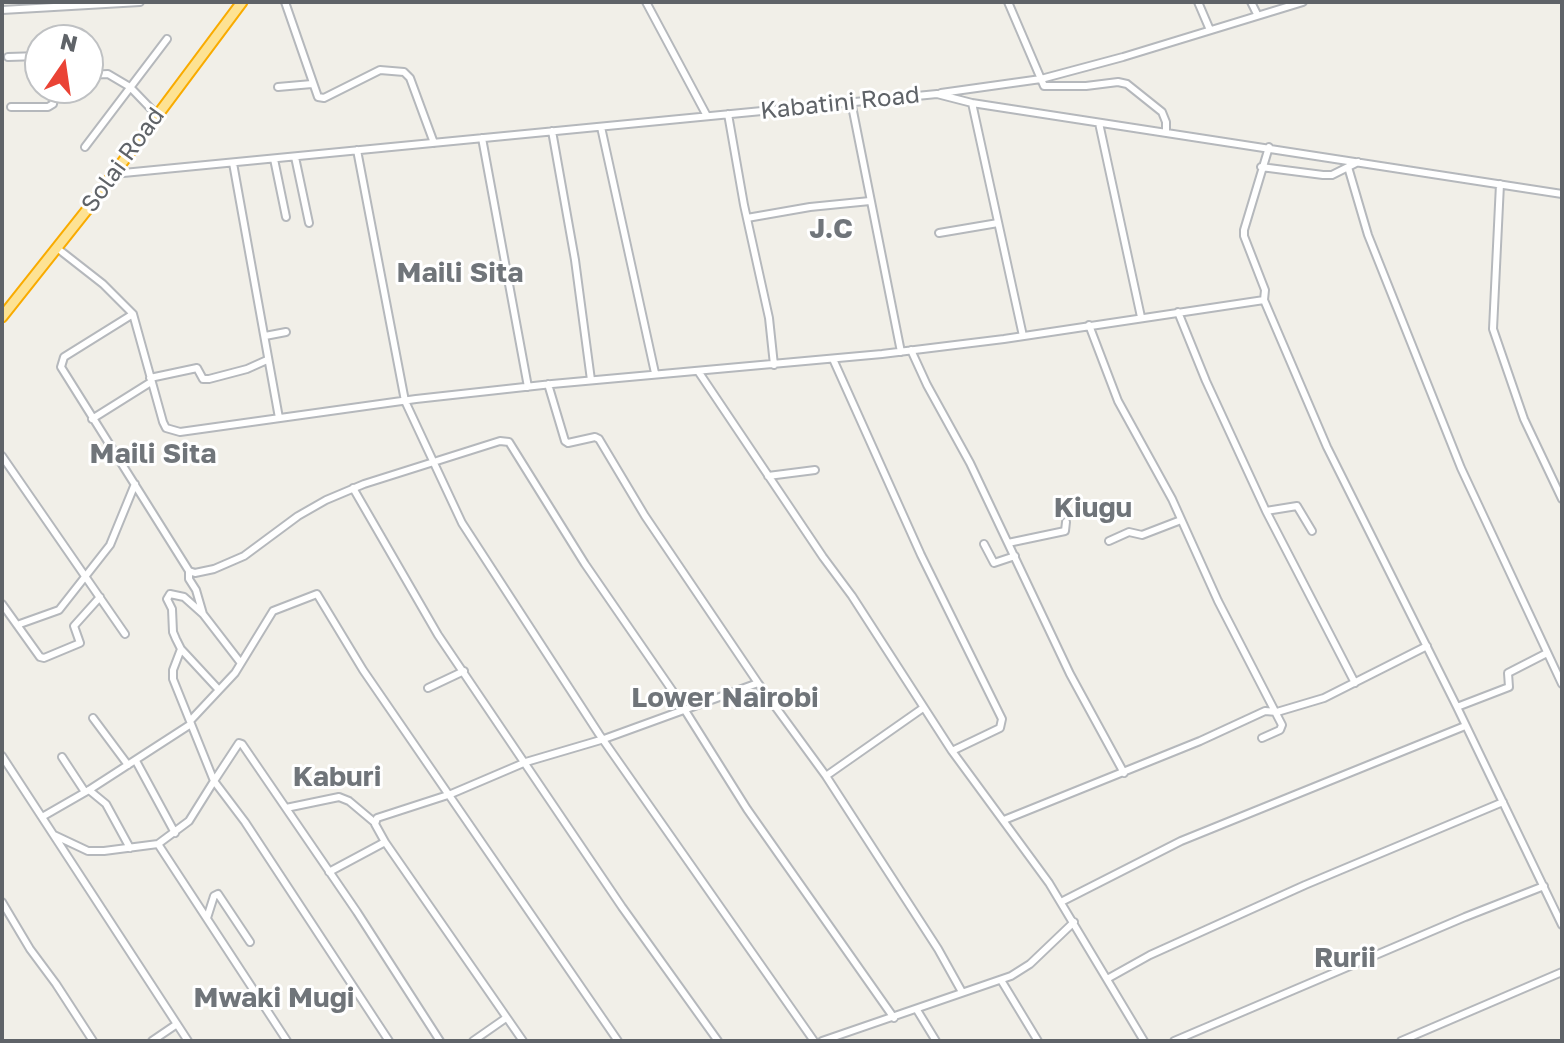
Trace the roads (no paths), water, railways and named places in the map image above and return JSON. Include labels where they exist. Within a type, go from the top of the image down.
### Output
[{"type":"highway","name":"Solai Road","points":[[2,317],[113,174],[239,2]]},
{"type":"street","points":[[2,10],[140,2]]},
{"type":"street","points":[[285,2],[318,97],[324,98],[380,70],[404,72],[410,78],[434,143]]},
{"type":"street","points":[[646,2],[707,116]]},
{"type":"street","points":[[1008,2],[1044,86],[1127,84],[1162,112],[1166,132]]},
{"type":"street","points":[[1198,2],[1210,30]]},
{"type":"street","points":[[1251,2],[1257,14]]},
{"type":"street","points":[[937,94],[1041,79],[1303,2]]},
{"type":"street","points":[[85,147],[167,39]]},
{"type":"street","points":[[8,57],[24,56]]},
{"type":"street","points":[[104,74],[130,87],[156,114]]},
{"type":"street","points":[[278,87],[312,84]]},
{"type":"street","name":"Kabatini Road","points":[[113,174],[937,94],[972,103],[1562,194]]},
{"type":"street","points":[[851,101],[901,352]]},
{"type":"street","points":[[972,103],[1023,336]]},
{"type":"street","points":[[11,107],[48,107],[52,104]]},
{"type":"street","points":[[728,114],[761,291],[769,318],[774,365]]},
{"type":"street","points":[[1099,123],[1141,317]]},
{"type":"street","points":[[601,127],[655,373]]},
{"type":"street","points":[[552,131],[577,272],[591,380]]},
{"type":"street","points":[[482,138],[528,387]]},
{"type":"street","points":[[1269,147],[1244,236],[1265,290],[1264,300],[1327,447],[1562,925]]},
{"type":"street","points":[[357,150],[405,401],[462,523],[604,739],[814,1041]]},
{"type":"street","points":[[295,157],[309,223]]},
{"type":"street","points":[[274,159],[286,217]]},
{"type":"street","points":[[1261,167],[1332,175],[1362,161]]},
{"type":"street","points":[[233,163],[279,418]]},
{"type":"street","points":[[1348,167],[1368,235],[1461,468],[1562,684]]},
{"type":"street","points":[[1500,184],[1493,329],[1524,419],[1562,499]]},
{"type":"street","points":[[747,218],[870,201]]},
{"type":"street","points":[[939,233],[998,223]]},
{"type":"street","points":[[57,248],[103,284],[133,314],[163,422],[172,432],[548,384],[901,352],[1264,300]]},
{"type":"street","points":[[1178,312],[1266,511],[1355,683]]},
{"type":"street","points":[[133,314],[64,357],[61,362],[68,380],[189,571],[197,604],[240,662]]},
{"type":"street","points":[[1089,325],[1118,401],[1167,488],[1218,601],[1282,729],[1262,738]]},
{"type":"street","points":[[265,336],[286,332]]},
{"type":"street","points":[[911,350],[970,463],[1070,674],[1124,773]]},
{"type":"street","points":[[833,359],[921,555],[1002,719],[1000,728],[952,751]]},
{"type":"street","points":[[92,419],[151,380],[197,368],[203,379],[209,379],[267,360]]},
{"type":"street","points":[[698,371],[852,596],[952,751],[1061,902],[1144,1041]]},
{"type":"street","points":[[548,384],[565,441],[599,439],[629,491],[758,683],[826,776],[938,949],[962,992]]},
{"type":"street","points":[[189,571],[195,573],[214,569],[244,556],[298,516],[353,488],[431,461],[454,457],[500,441],[509,442],[585,564],[747,809],[894,1018]]},
{"type":"street","points":[[2,456],[125,634]]},
{"type":"street","points":[[768,476],[815,470]]},
{"type":"street","points":[[17,625],[54,613],[86,577],[112,540],[135,484]]},
{"type":"street","points":[[353,488],[438,635],[622,907],[718,1041]]},
{"type":"street","points":[[1266,511],[1297,506],[1312,531]]},
{"type":"street","points":[[1109,541],[1129,532],[1142,535],[1181,520]]},
{"type":"street","points":[[1008,543],[1065,531],[1066,522]]},
{"type":"street","points":[[984,544],[994,563],[1015,556]]},
{"type":"street","points":[[197,604],[175,594],[170,594],[167,599],[172,609],[173,632],[181,649],[219,690]]},
{"type":"street","points":[[42,817],[136,761],[191,722],[235,673],[273,611],[317,594],[363,670],[618,1041]]},
{"type":"street","points":[[2,604],[40,657],[80,643],[74,626],[100,597]]},
{"type":"street","points":[[1004,820],[1124,773],[1265,711],[1324,698],[1427,646]]},
{"type":"street","points":[[181,649],[173,676],[214,781],[253,834],[389,1041]]},
{"type":"street","points":[[1457,707],[1509,687],[1508,673],[1547,653]]},
{"type":"street","points":[[428,688],[464,671]]},
{"type":"street","points":[[374,822],[377,818],[451,794],[526,762],[604,739],[758,683]]},
{"type":"street","points":[[826,776],[923,708]]},
{"type":"street","points":[[93,718],[128,765]]},
{"type":"street","points":[[1061,902],[1181,841],[1465,726]]},
{"type":"street","points":[[51,833],[88,851],[158,844],[189,821],[230,753],[242,744],[440,1041]]},
{"type":"street","points":[[2,756],[188,1041]]},
{"type":"street","points":[[62,757],[87,791],[106,804],[130,848]]},
{"type":"street","points":[[136,761],[175,833]]},
{"type":"street","points":[[286,808],[339,797],[349,801],[374,822],[523,1041]]},
{"type":"street","points":[[1107,979],[1150,955],[1305,885],[1503,802]]},
{"type":"street","points":[[329,872],[385,842]]},
{"type":"street","points":[[158,844],[287,1041]]},
{"type":"street","points":[[1174,1041],[1544,886]]},
{"type":"street","points":[[207,918],[214,896],[218,894],[250,942]]},
{"type":"street","points":[[2,902],[93,1041]]},
{"type":"street","points":[[825,1041],[1022,971],[1074,922]]},
{"type":"street","points":[[1401,1041],[1562,972]]},
{"type":"street","points":[[1001,980],[1038,1041]]},
{"type":"street","points":[[917,1010],[936,1041]]},
{"type":"street","points":[[473,1041],[506,1018]]},
{"type":"street","points":[[152,1041],[177,1024]]},
{"type":"district","name":"J.C","points":[[831,229]]},
{"type":"district","name":"Maili Sita","points":[[460,273]]},
{"type":"district","name":"Maili Sita","points":[[153,454]]},
{"type":"district","name":"Kiugu","points":[[1093,508]]},
{"type":"district","name":"Lower Nairobi","points":[[725,698]]},
{"type":"district","name":"Kaburi","points":[[337,777]]},
{"type":"district","name":"Rurii","points":[[1345,958]]},
{"type":"district","name":"Mwaki Mugi","points":[[274,998]]}]
